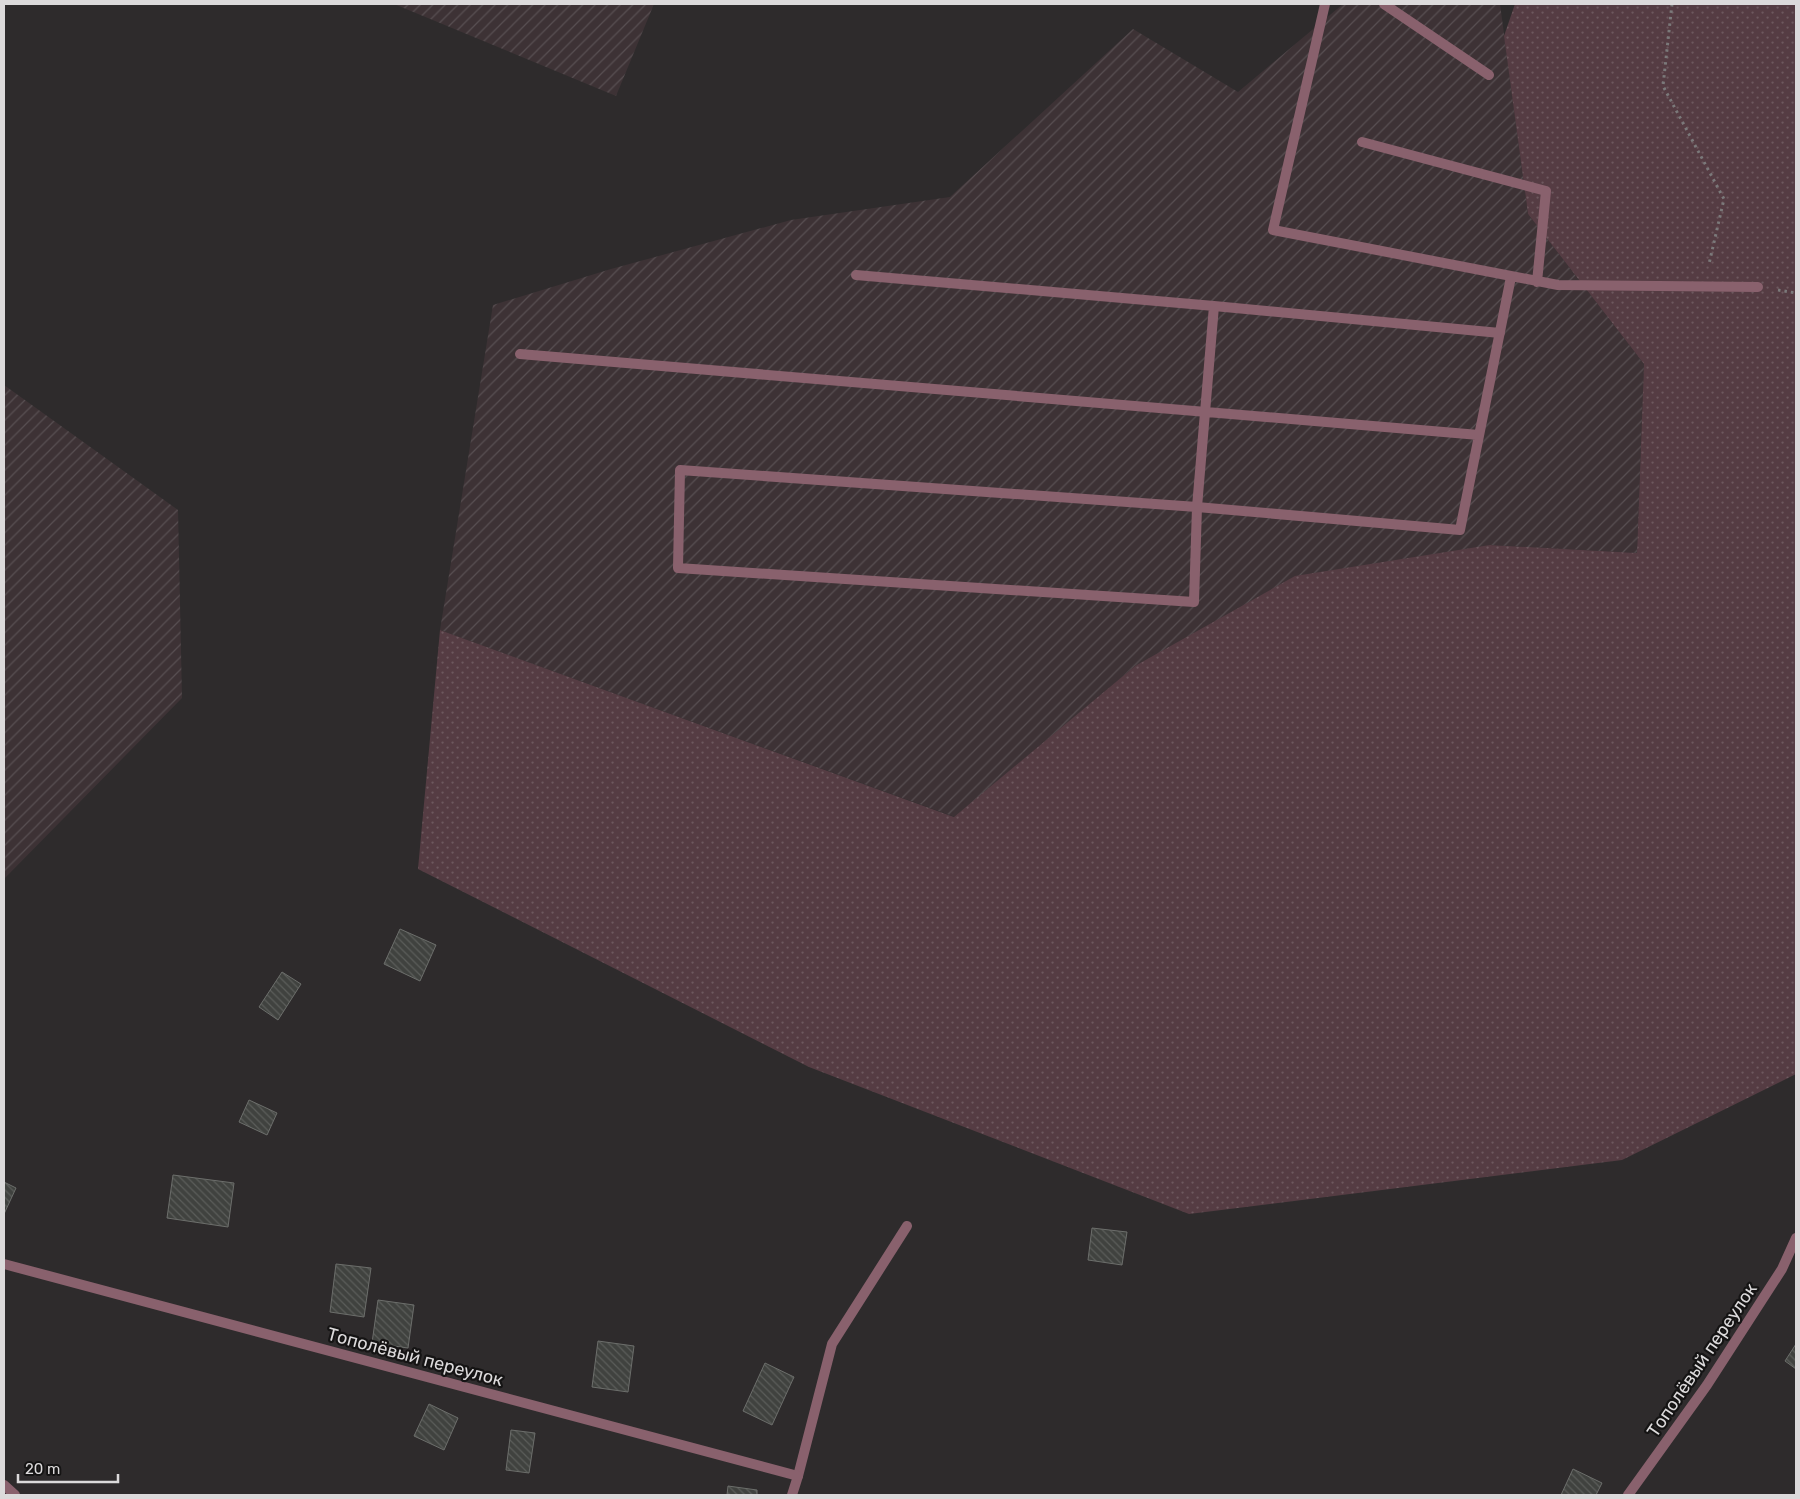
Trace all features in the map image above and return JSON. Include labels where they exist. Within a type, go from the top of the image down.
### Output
[{"type":"street","points":[[1325,4],[1273,230],[1558,285],[1758,287]]},
{"type":"street","points":[[1384,4],[1489,76]]},
{"type":"street","points":[[1362,142],[1546,191],[1537,282]]},
{"type":"street","points":[[856,275],[1500,333]]},
{"type":"street","points":[[1214,306],[1197,507],[1194,602],[678,568],[680,470],[1197,507],[1460,530],[1511,277]]},
{"type":"street","points":[[520,354],[1479,435]]},
{"type":"street","points":[[792,1495],[832,1344],[907,1226]]},
{"type":"street","name":"Тополёвый переулок","points":[[1628,1495],[1707,1386],[1782,1269],[1796,1238]]},
{"type":"street","name":"Тополёвый переулок","points":[[4,1264],[798,1476]]},
{"type":"street","points":[[4,1485],[15,1495]]},
{"type":"path","points":[[1672,4],[1663,86],[1724,199],[1704,287]]},
{"type":"shaded area","points":[[394,4],[654,4],[616,96]]},
{"type":"shaded area","points":[[1343,4],[1500,4],[1528,214],[1644,364],[1637,553],[1490,545],[1135,666],[955,817],[440,630],[493,305],[611,269],[791,220],[950,197],[1133,29],[1238,92]]},
{"type":"shaded area","points":[[1515,4],[1796,4],[1796,1074],[1622,1160],[1189,1214],[809,1067],[418,869],[440,630],[954,817],[1135,666],[1295,576],[1490,545],[1637,553],[1644,364],[1528,214],[1504,36]]},
{"type":"shaded area","points":[[4,385],[178,510],[182,698],[4,879]]},
{"type":"building","points":[[400,929],[436,945],[420,981],[384,964]]},
{"type":"building","points":[[282,972],[301,984],[278,1020],[259,1007]]},
{"type":"building","points":[[249,1100],[277,1113],[267,1135],[239,1122]]},
{"type":"building","points":[[173,1175],[234,1183],[228,1227],[167,1218]]},
{"type":"building","points":[[4,1182],[16,1188],[4,1214]]},
{"type":"building","points":[[1092,1228],[1127,1232],[1122,1265],[1088,1260]]},
{"type":"building","points":[[336,1264],[371,1268],[364,1317],[330,1312]]},
{"type":"building","points":[[378,1300],[414,1305],[408,1348],[372,1343]]},
{"type":"building","points":[[598,1341],[634,1346],[628,1392],[592,1387]]},
{"type":"building","points":[[1796,1344],[1796,1369],[1785,1361]]},
{"type":"building","points":[[765,1363],[794,1377],[772,1425],[743,1411]]},
{"type":"building","points":[[429,1404],[458,1418],[444,1450],[414,1436]]},
{"type":"building","points":[[511,1430],[535,1433],[529,1473],[506,1470]]},
{"type":"building","points":[[1573,1469],[1602,1483],[1596,1495],[1561,1495]]},
{"type":"building","points":[[728,1486],[757,1490],[757,1495],[727,1495]]}]
